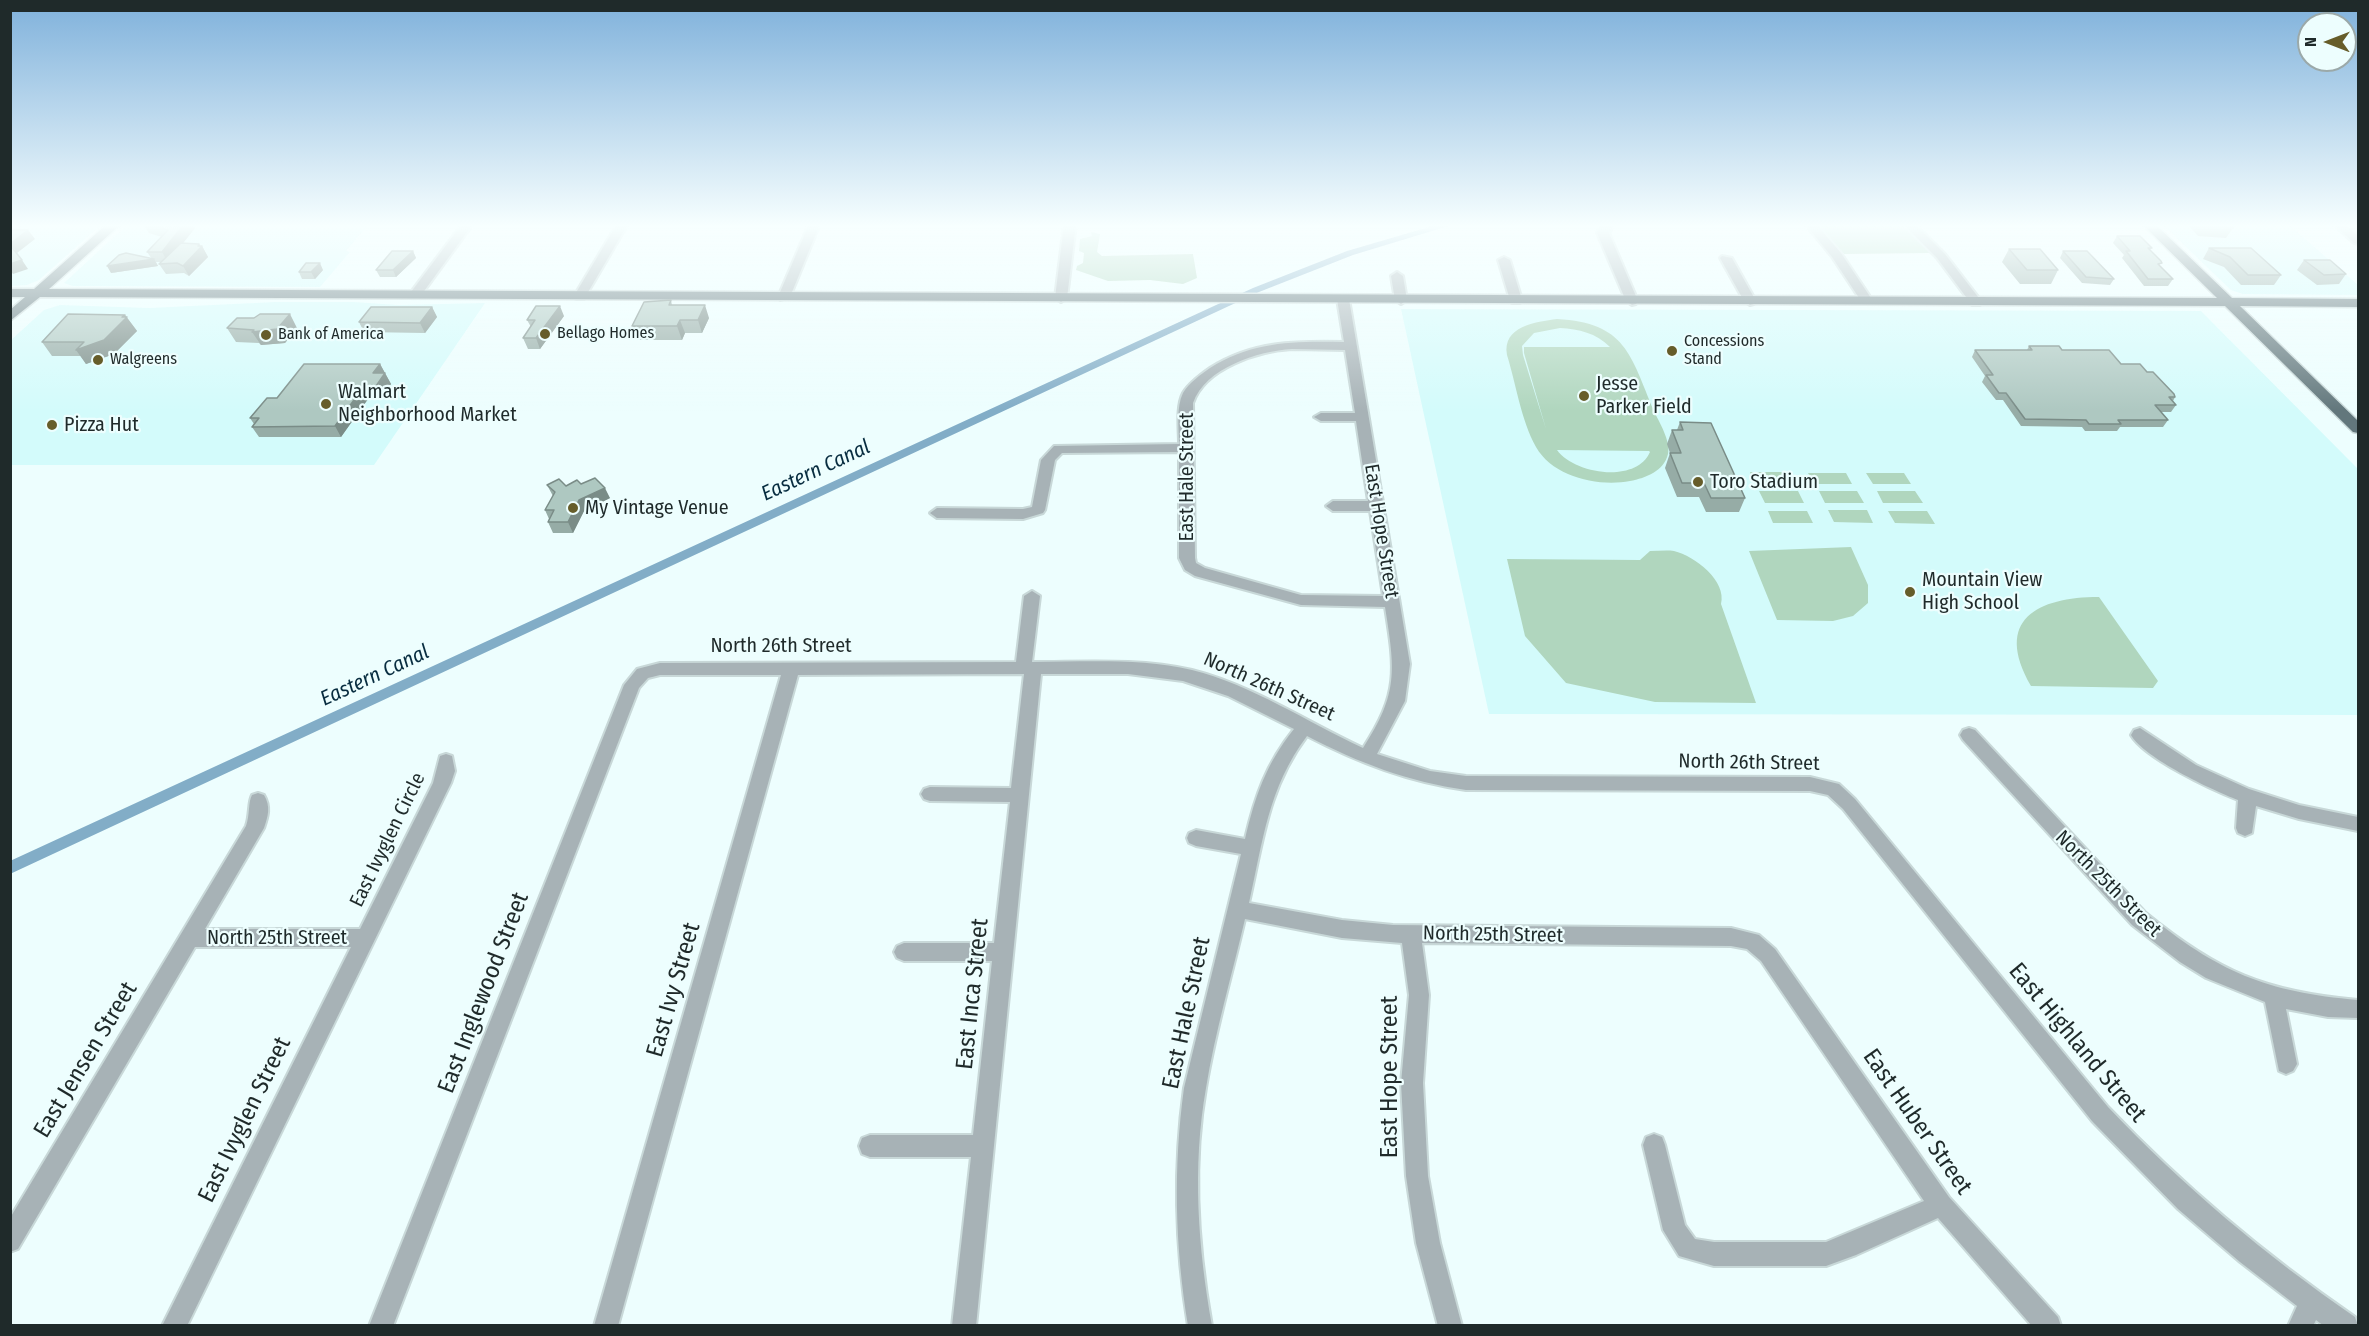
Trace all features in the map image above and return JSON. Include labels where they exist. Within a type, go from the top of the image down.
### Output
[{"type":"main road","points":[[10,317],[45,286]]},
{"type":"main road","points":[[2212,286],[2358,429]]},
{"type":"main road","points":[[10,293],[2358,303]]},
{"type":"street","points":[[415,295],[421,286]]},
{"type":"street","points":[[580,296],[586,286]]},
{"type":"street","points":[[784,297],[789,286]]},
{"type":"street","points":[[1061,298],[1062,286]]},
{"type":"street","points":[[1399,286],[1401,300]]},
{"type":"street","points":[[1512,286],[1516,300]]},
{"type":"street","points":[[1626,286],[1632,301]]},
{"type":"street","points":[[1742,286],[1750,301]]},
{"type":"street","points":[[1857,286],[1867,302]]},
{"type":"street","points":[[1964,286],[1976,302]]},
{"type":"street","name":"East Hope Street","points":[[1343,299],[1401,653],[1401,686],[1389,720],[1367,756]]},
{"type":"street","name":"East Hale Street","points":[[1351,346],[1266,349],[1205,377],[1193,386],[1187,397],[1188,562],[1195,569],[1301,600],[1393,602]]},
{"type":"street","points":[[1321,417],[1363,417]]},
{"type":"street","points":[[937,513],[1023,514],[1038,510],[1042,504],[1047,459],[1051,453],[1059,449],[1187,447]]},
{"type":"street","points":[[1333,506],[1377,506]]},
{"type":"street","name":"East Inca Street","points":[[964,1326],[1019,795],[1032,596]]},
{"type":"street","name":"North 26th Street","points":[[632,676],[660,669],[1128,668],[1186,675],[1224,688],[1367,756],[1414,775],[1454,782],[1810,784],[1833,789]]},
{"type":"street","name":"East Ivy Street","points":[[606,1326],[791,669]]},
{"type":"street","name":"East Inglewood Street","points":[[381,1326],[632,676]]},
{"type":"street","name":"East Hale Street","points":[[1200,1326],[1188,1226],[1189,1134],[1200,1064],[1251,848],[1270,779],[1305,727]]},
{"type":"street","name":"North 25th Street","points":[[1969,735],[2125,905],[2154,933],[2210,970],[2274,997],[2318,1007],[2358,1009]]},
{"type":"street","points":[[2140,735],[2180,765],[2247,798],[2299,814],[2358,824]]},
{"type":"street","name":"East Ivyglen Circle","points":[[365,938],[442,783],[446,761]]},
{"type":"street","name":"East Highland Street","points":[[1833,789],[1849,804],[2117,1133],[2190,1204],[2312,1302],[2346,1326]]},
{"type":"street","points":[[930,794],[1019,795]]},
{"type":"street","points":[[2245,828],[2247,798]]},
{"type":"street","name":"East Jensen Street","points":[[10,1241],[255,828],[260,813],[258,800]]},
{"type":"street","points":[[1196,838],[1251,848]]},
{"type":"street","name":"North 25th Street","points":[[1237,909],[1342,928],[1411,934],[1731,937],[1752,941]]},
{"type":"street","name":"East Hope Street","points":[[1411,934],[1419,995],[1412,1083],[1417,1176],[1428,1243],[1450,1326]]},
{"type":"street","name":"North 25th Street","points":[[189,938],[365,938]]},
{"type":"street","name":"East Ivyglen Street","points":[[174,1326],[365,938]]},
{"type":"street","name":"East Huber Street","points":[[1752,941],[1768,955],[1941,1205],[2049,1326]]},
{"type":"street","points":[[904,952],[1003,952]]},
{"type":"street","points":[[2274,997],[2286,1064]]},
{"type":"street","points":[[1654,1145],[1675,1230],[1687,1248],[1704,1254],[1826,1254],[1848,1247],[1941,1205]]},
{"type":"street","points":[[870,1146],[982,1146]]},
{"type":"street","points":[[2301,1326],[2312,1302]]},
{"type":"shaded area","points":[[159,286],[321,286],[320,287]]},
{"type":"shaded area","points":[[2227,286],[2358,286],[2358,295],[2243,294]]},
{"type":"shaded area","points":[[275,302],[354,302],[398,305],[485,303],[374,465],[11,465],[11,340],[44,310],[60,305],[149,308]]},
{"type":"shaded area","name":"Mountain View High School","points":[[1401,309],[2201,311],[2358,469],[2358,715],[1489,714]]},
{"type":"green space","points":[[1557,319],[1598,327],[1612,335],[1631,358],[1668,443],[1666,460],[1654,473],[1630,481],[1617,482],[1577,478],[1553,466],[1536,447],[1523,414],[1507,355],[1507,345],[1515,332],[1522,327]],"holes":[[[1560,328],[1587,333],[1599,338],[1610,347],[1524,347],[1546,429],[1522,346],[1534,333]],[[1557,450],[1649,451],[1650,452],[1643,462],[1632,469],[1605,472],[1577,465]]]},
{"type":"green space","points":[[1750,472],[1788,472],[1794,484],[1755,484]]},
{"type":"green space","points":[[1808,473],[1846,473],[1852,484],[1814,484]]},
{"type":"green space","points":[[1866,473],[1904,473],[1911,484],[1873,484]]},
{"type":"green space","points":[[1759,491],[1798,491],[1804,503],[1765,503]]},
{"type":"green space","points":[[1819,491],[1857,491],[1864,503],[1825,503]]},
{"type":"green space","points":[[1877,491],[1915,491],[1923,503],[1883,503]]},
{"type":"green space","points":[[1828,510],[1867,510],[1873,523],[1834,522]]},
{"type":"green space","points":[[1768,511],[1807,511],[1813,523],[1773,523]]},
{"type":"green space","points":[[1888,511],[1927,511],[1935,524],[1895,523]]},
{"type":"green space","points":[[1851,547],[1868,585],[1868,603],[1853,616],[1833,621],[1777,620],[1749,551]]},
{"type":"green space","points":[[1650,551],[1671,551],[1682,554],[1700,564],[1714,578],[1722,595],[1721,604],[1756,703],[1655,702],[1566,683],[1525,636],[1507,559],[1640,560]]},
{"type":"green space","points":[[2099,597],[2158,681],[2153,688],[2031,686],[2020,663],[2017,644],[2019,629],[2028,617],[2040,608],[2057,602]]},
{"type":"building","points":[[671,300],[669,305],[705,305],[698,320],[680,320],[677,326],[632,326],[644,302]]},
{"type":"building","points":[[536,306],[560,306],[536,338],[523,338],[535,320],[527,320]]},
{"type":"building","points":[[371,307],[432,307],[420,323],[359,322]]},
{"type":"building","points":[[68,314],[125,315],[122,317],[127,317],[104,340],[76,350],[84,342],[42,342]]},
{"type":"building","points":[[260,314],[290,314],[277,329],[252,332],[254,330],[227,328],[237,318],[254,318]]},
{"type":"building","points":[[2029,346],[2059,346],[2062,350],[2109,350],[2121,364],[2140,364],[2147,372],[2153,372],[2174,394],[2175,397],[2169,397],[2176,405],[2155,405],[2168,420],[2118,420],[2121,424],[2089,424],[2086,420],[2025,419],[2006,393],[1999,393],[1986,375],[1993,375],[1975,350],[2032,350]]},
{"type":"building","name":"Walmart Neighborhood Market","points":[[304,364],[380,364],[373,373],[385,373],[374,389],[362,389],[335,426],[252,427],[259,418],[250,418],[267,398],[277,398]]},
{"type":"building","name":"Toro Stadium","points":[[1680,422],[1711,423],[1745,498],[1711,498],[1704,483],[1682,483],[1670,453],[1681,453],[1672,430],[1683,430]]},
{"type":"building","points":[[595,478],[605,488],[579,500],[568,522],[548,522],[554,510],[545,510],[555,492],[547,485],[559,479],[566,486],[577,480],[581,484]]},
{"type":"waterway","name":"Eastern Canal","points":[[10,868],[1265,286]]},
{"type":"place","name":"Bellago Homes","points":[[545,334]]},
{"type":"place","name":"Bank of America","points":[[266,335]]},
{"type":"place","name":"Concessions Stand","points":[[1672,351]]},
{"type":"place","name":"Walgreens","points":[[98,360]]},
{"type":"place","name":"Jesse Parker Field","points":[[1584,396]]},
{"type":"place","name":"Walmart Neighborhood Market","points":[[326,404]]},
{"type":"place","name":"Pizza Hut","points":[[52,425]]},
{"type":"place","name":"Toro Stadium","points":[[1698,482]]},
{"type":"place","name":"My Vintage Venue","points":[[573,508]]},
{"type":"place","name":"Mountain View High School","points":[[1910,592]]}]
